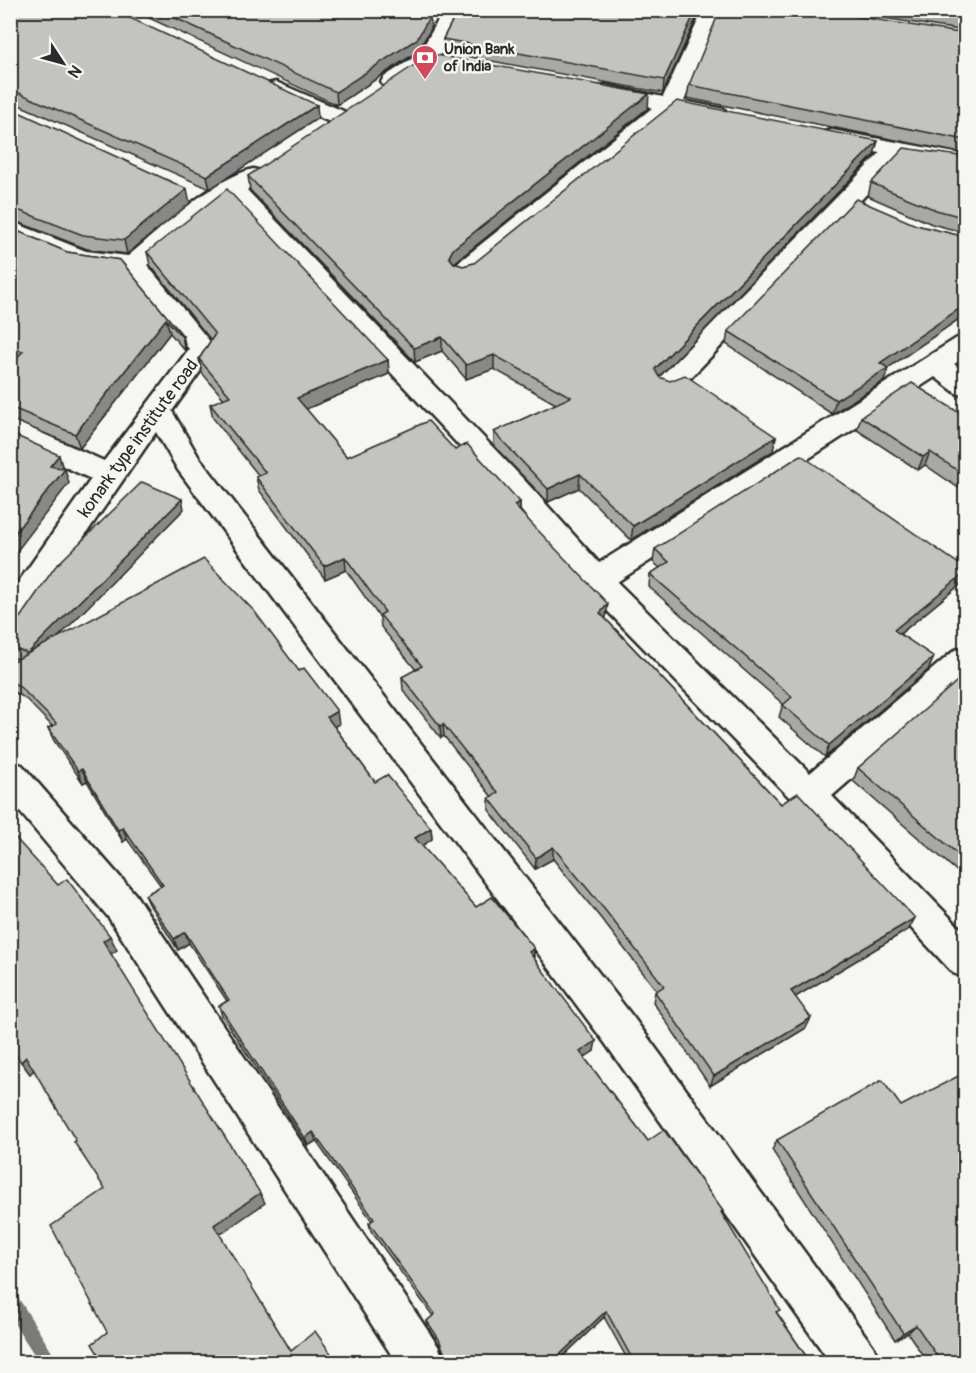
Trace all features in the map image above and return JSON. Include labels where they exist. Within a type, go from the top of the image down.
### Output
[{"type":"street","points":[[464,270],[671,104],[713,10]]},
{"type":"street","points":[[379,91],[427,58],[443,18]]},
{"type":"street","points":[[427,58],[450,62]]},
{"type":"street","points":[[256,79],[340,118]]},
{"type":"street","points":[[590,89],[738,118]]},
{"type":"street","points":[[321,131],[359,105]]},
{"type":"street","points":[[817,134],[895,151],[966,162]]},
{"type":"street","points":[[669,384],[858,204],[895,151]]},
{"type":"street","points":[[10,228],[81,258],[133,264],[222,195],[272,163]]},
{"type":"street","points":[[189,191],[222,195],[517,490],[596,580],[809,795],[966,961]]},
{"type":"street","name":"konark type institute road","points":[[10,619],[109,475],[203,349],[133,264]]},
{"type":"street","points":[[596,580],[966,344]]},
{"type":"street","points":[[936,364],[966,387]]},
{"type":"street","points":[[158,410],[188,463],[619,1030],[857,1362]]},
{"type":"street","points":[[10,429],[109,475]]},
{"type":"street","points":[[809,795],[966,659]]},
{"type":"street","points":[[10,775],[122,906],[422,1362]]},
{"type":"building","points":[[10,10],[113,10],[317,105],[207,176],[10,89]]},
{"type":"building","points":[[158,10],[418,10],[430,16],[417,39],[336,92]]},
{"type":"building","points":[[458,10],[696,10],[664,80],[443,39]]},
{"type":"building","points":[[720,10],[816,10],[966,34],[966,140],[689,85]]},
{"type":"building","points":[[922,10],[966,10],[966,17]]},
{"type":"building","points":[[431,54],[649,94],[453,249],[449,257],[454,263],[463,266],[474,263],[677,101],[878,141],[655,369],[659,377],[670,381],[685,375],[776,437],[633,526],[580,474],[548,489],[494,432],[571,397],[494,355],[466,365],[442,337],[414,348],[248,176]]},
{"type":"building","points":[[10,108],[187,189],[124,240],[83,235],[10,207]]},
{"type":"building","points":[[904,148],[966,157],[966,218],[936,210],[871,183]]},
{"type":"building","points":[[227,189],[388,360],[297,398],[347,457],[428,421],[455,450],[467,444],[520,502],[514,505],[608,604],[600,613],[781,804],[798,793],[915,918],[791,991],[811,1018],[714,1076],[655,992],[664,986],[605,910],[553,847],[536,858],[489,798],[498,793],[443,724],[440,726],[402,677],[422,666],[380,615],[385,612],[345,557],[324,566],[256,477],[266,473],[210,404],[230,396],[199,359],[215,334],[147,252]]},
{"type":"building","points":[[856,199],[916,225],[966,237],[966,304],[880,363],[888,368],[836,400],[728,331]]},
{"type":"building","points":[[10,228],[67,252],[120,260],[183,336],[166,319],[75,434],[10,407],[10,366],[23,351],[10,349]]},
{"type":"building","points":[[912,383],[966,417],[966,476],[930,452],[923,457],[861,417]]},
{"type":"building","points":[[10,433],[59,455],[50,466],[65,469],[10,539]]},
{"type":"building","points":[[801,455],[966,569],[966,572],[894,630],[934,657],[829,745],[783,705],[792,697],[650,574],[669,562],[655,549]]},
{"type":"building","points":[[142,482],[182,499],[28,653],[10,648],[10,622],[19,619],[55,567]]},
{"type":"building","points":[[204,559],[255,612],[299,671],[304,668],[337,711],[327,717],[375,782],[387,775],[431,828],[415,838],[476,907],[492,897],[534,948],[529,952],[596,1041],[580,1052],[648,1141],[664,1130],[723,1211],[721,1212],[780,1310],[776,1312],[810,1362],[634,1362],[606,1311],[552,1362],[434,1362],[431,1359],[446,1357],[439,1339],[427,1321],[435,1314],[369,1223],[374,1219],[313,1132],[305,1138],[219,1006],[229,1000],[185,932],[174,939],[145,895],[163,885],[123,828],[118,830],[82,769],[78,771],[48,728],[57,724],[19,686],[10,681],[10,663]]},
{"type":"building","points":[[963,676],[966,678],[966,861],[858,768]]},
{"type":"building","points":[[10,832],[58,885],[67,879],[110,936],[103,941],[260,1193],[214,1225],[291,1351],[315,1331],[337,1362],[103,1362],[92,1344],[107,1332],[51,1226],[105,1189],[74,1142],[76,1141],[26,1057],[21,1062],[10,1046]]},
{"type":"building","points":[[966,1072],[966,1362],[941,1362],[916,1325],[903,1333],[777,1140],[882,1080],[901,1106]]},
{"type":"waterway","points":[[10,1300],[49,1362]]},
{"type":"place","name":"Union Bank of India","points":[[425,81]]}]
